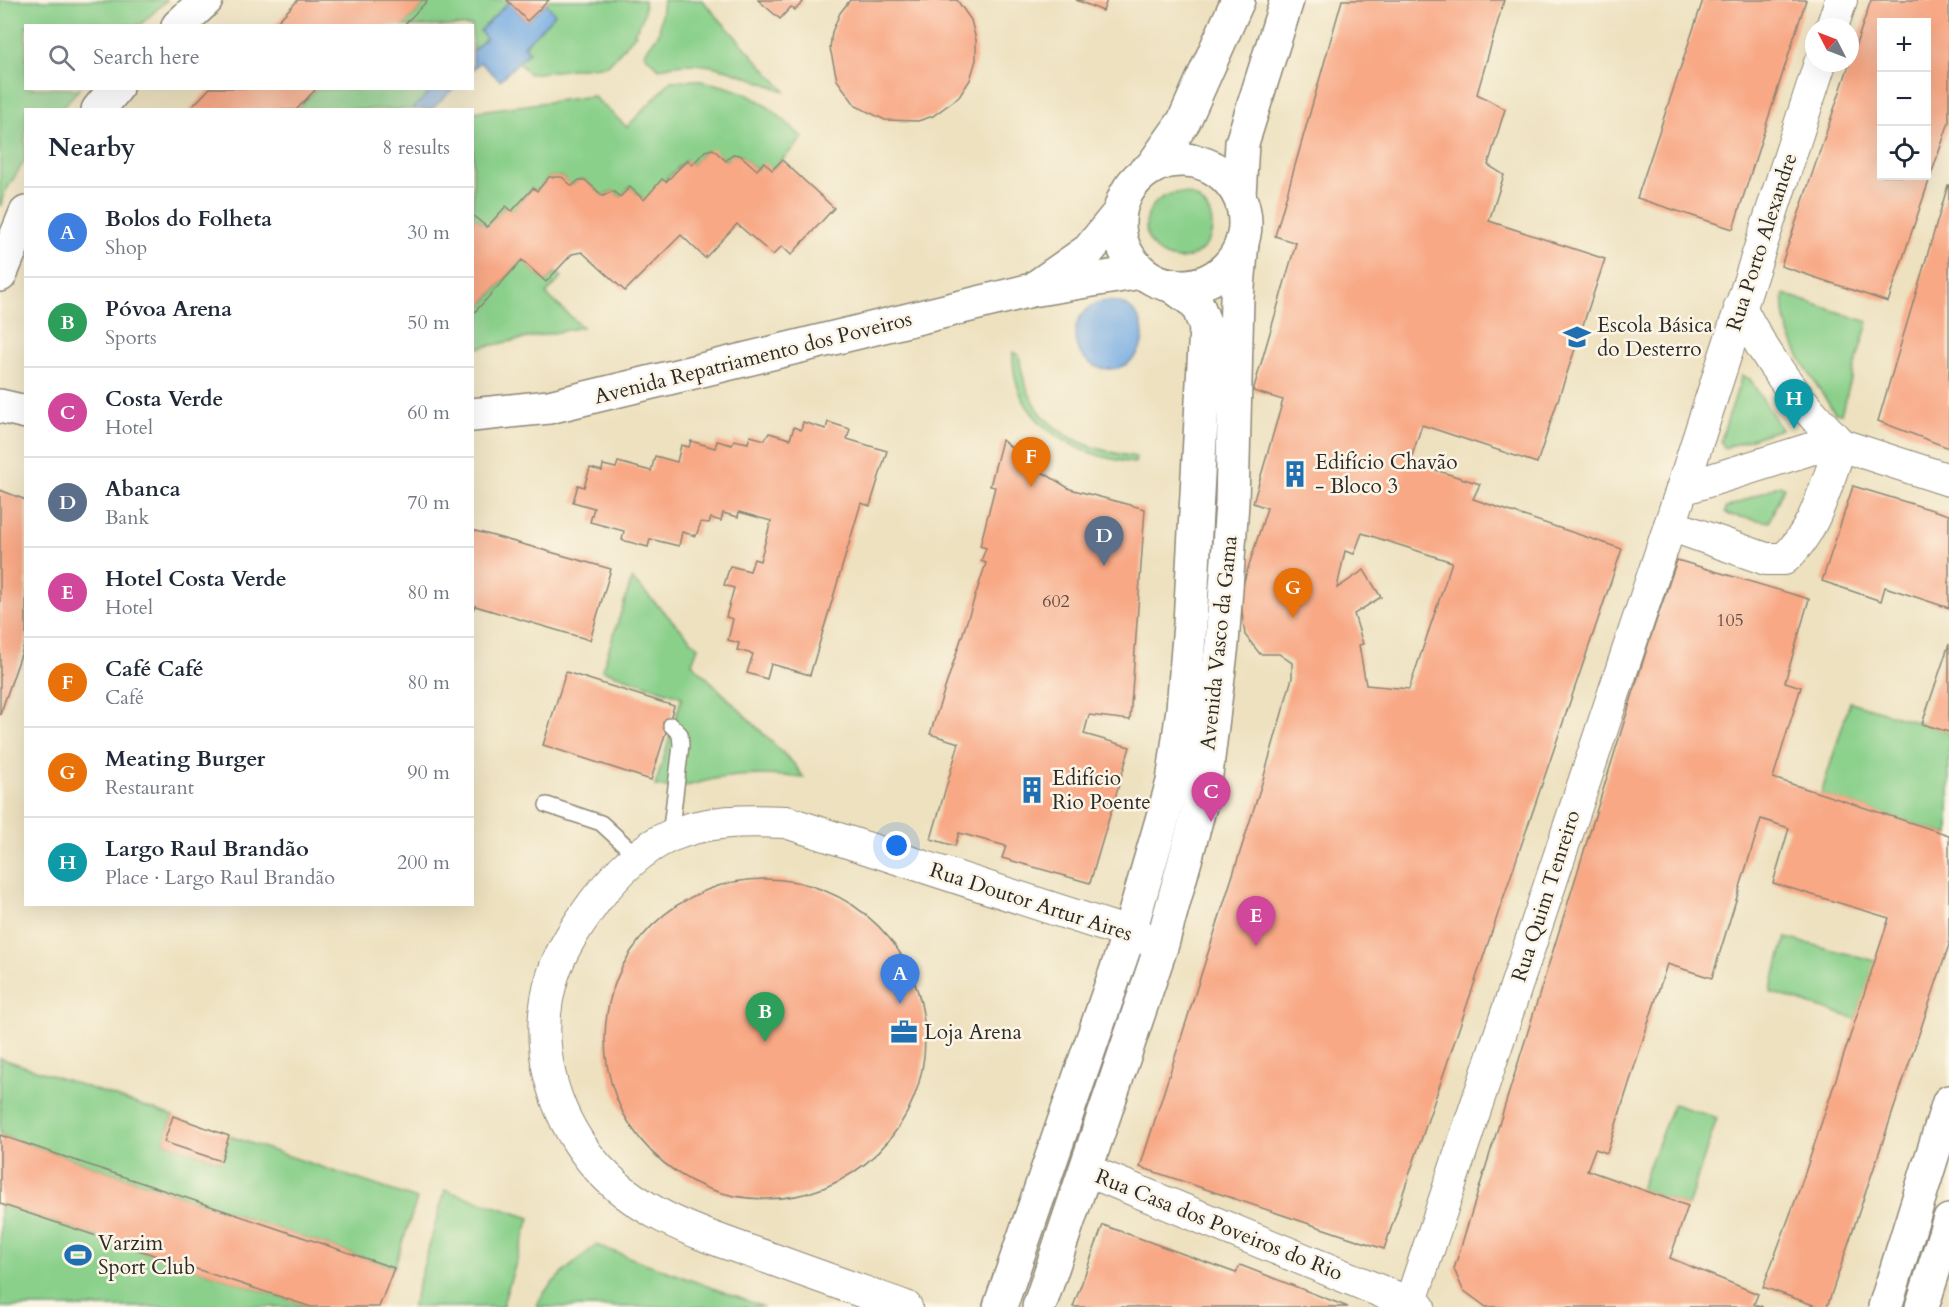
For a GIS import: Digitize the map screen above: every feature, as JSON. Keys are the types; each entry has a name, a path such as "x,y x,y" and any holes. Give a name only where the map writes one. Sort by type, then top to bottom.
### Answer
{"main road":[{"path":"180,24 206,0"},
{"path":"1151,168 1185,121 1238,0"},
{"path":"1239,195 1217,171 1202,163 1186,160 1169,161 1151,168 1136,179 1125,195 1119,213 1123,245 1130,260 1142,272 1171,285 1198,283 1222,272 1234,258 1242,242 1245,227 1239,195 1242,143 1287,0"},
{"path":"100,108 114,90"},
{"name":"Avenida Repatriamento dos Poveiros","path":"1032,290 1089,250 1119,213"},
{"path":"0,275 24,218"},
{"name":"Avenida Vasco da Gama","path":"1039,1307 1162,944 1204,791 1222,644 1232,503 1237,298 1242,242"},
{"name":"Avenida Repatriamento dos Poveiros","path":"474,415 549,407 1032,290 1142,272"},
{"name":"Avenida Vasco da Gama","path":"1000,1307 1129,934 1173,782 1184,709 1206,327 1197,304 1171,285"},
{"path":"0,406 24,412"},
{"name":"Avenida Vasco da Gama","path":"1086,1170 1074,1165 1068,1159 1068,1150 1091,1084 1087,1052"},
{"path":"1886,1307 1949,1102"},
{"path":"1923,1307 1949,1221"}],"street":[{"path":"1835,18 1840,0"},
{"name":"Rua Porto Alexandre","path":"1682,489 1817,72"},
{"path":"1740,307 1762,350 1782,380 1808,412 1841,445"},
{"path":"1670,525 1766,559 1784,559 1798,547 1808,529 1841,445"},
{"path":"1682,489 1810,449 1841,445 1949,480"},
{"name":"Rua Quim Tenreiro","path":"1415,1305 1682,489"},
{"name":"Rua Doutor Artur Aires","path":"906,1307 666,1220 636,1203 594,1163 564,1122 547,1072 544,1027 552,975 577,925 609,882 637,856 670,836 714,823 786,822 1162,944"},
{"name":"Rua Casa dos Poveiros do Rio","path":"1086,1170 1415,1305"}],"lane":[{"path":"670,836 681,745 680,734 671,725"},
{"path":"547,805 601,824 637,856"}],"green space":[{"path":"0,0 167,0 141,24 24,24 24,90 78,90 62,108 24,108 24,162 5,192 0,207"},
{"path":"428,0 507,0 509,2 480,31 486,38 474,50 474,24 405,24"},
{"path":"549,0 644,0 644,13 634,32 636,34 608,65 529,74 518,62 529,52 524,46 554,14 546,3"},
{"path":"663,0 702,0 786,92 740,74 708,65 675,65 659,69 644,54 659,33"},
{"path":"694,80 742,92 755,98 778,115 803,138 772,170 764,163 757,170 740,155 733,154 726,161 713,150 705,151 692,165 686,160 644,200 630,187 620,197 613,191 603,196 585,180 579,180 572,186 562,177 549,177 537,191 532,188 512,211 506,206 487,227 474,217 474,112 593,96 627,127 671,81"},
{"path":"316,90 433,90 413,108 298,108"},
{"path":"1173,193 1185,193 1197,198 1207,208 1212,226 1210,239 1197,254 1185,259 1173,259 1161,254 1151,244 1146,232 1146,220 1151,208 1161,198"},
{"path":"522,260 546,282 556,272 562,277 546,294 582,327 474,349 474,314"},
{"path":"1784,294 1868,322 1841,414 1835,413 1808,372 1792,341 1784,310"},
{"path":"1013,352 1019,355 1024,379 1032,399 1042,415 1056,428 1091,447 1136,457 1135,463 1090,452 1050,431 1034,416 1023,398 1015,377"},
{"path":"1742,376 1750,379 1781,429 1724,448 1721,440"},
{"path":"1780,485 1784,487 1769,522 1729,515 1725,512 1726,508"},
{"path":"632,579 698,647 692,663 795,765 804,778 772,775 740,776 719,778 681,787 655,786 682,697 602,670"},
{"path":"1850,702 1949,732 1949,835 1821,794"},
{"path":"1786,938 1876,961 1856,1019 1770,992"},
{"path":"0,1058 173,1116 164,1142 220,1161 229,1136 417,1199 394,1268 0,1135"},
{"path":"1673,1104 1717,1118 1688,1206 1640,1189"},
{"path":"445,1190 530,1218 502,1307 412,1307"},
{"name":"Varzim Sport Club","path":"0,1204 311,1307 0,1307"},
{"path":"596,1245 764,1307 537,1307 553,1282"}],"water":[{"path":"509,2 527,21 546,3 555,14 524,46 529,52 500,80 480,62 474,68 474,50 486,38 480,31"},
{"path":"432,90 452,90 433,108 413,108"},
{"path":"1109,301 1122,304 1133,311 1140,322 1143,335 1140,348 1133,359 1122,366 1109,369 1096,366 1085,359 1078,348 1075,335 1078,322 1085,311 1096,304"}],"building":[{"path":"298,0 428,0 405,24 275,24"},
{"path":"507,0 549,0 527,21"},
{"path":"758,0 805,0 795,10 791,7 780,19"},
{"path":"850,0 957,0 971,20 976,40 976,60 970,80 959,97 933,116 918,121 885,120 856,106 837,80 830,48 832,32 840,13"},
{"path":"1076,0 1107,0 1103,11"},
{"path":"1342,0 1504,0 1477,94 1505,109 1488,165 1504,175 1489,221 1605,259 1537,463 1422,425 1410,462 1480,484 1473,499 1622,549 1384,1249 1140,1167 1262,783 1292,678 1292,663 1279,654 1260,654 1245,635 1241,602 1244,581 1267,508 1253,503 1283,400 1253,391 1296,243 1275,236","holes":["1362,533 1452,562 1409,689 1366,685 1359,645 1363,644 1354,614 1381,597 1364,570 1337,588 1345,551 1354,554"]},
{"path":"1703,0 1806,0 1733,229 1637,198"},
{"path":"1871,0 1949,0 1949,122 1931,175 1931,18 1877,18 1877,180 1929,180 1888,302 1781,266 1847,72 1859,72 1859,35"},
{"path":"208,90 315,90 298,108 191,108"},
{"path":"713,149 726,161 733,154 740,155 757,170 764,162 772,170 782,160 834,208 791,255 782,246 773,255 737,224 705,258 681,235 625,291 582,252 572,254 546,282 522,260 474,313 474,217 487,227 506,206 512,211 533,188 537,191 549,177 562,177 572,186 579,180 585,180 603,196 613,191 620,197 630,187 644,200 662,179 666,182 687,160 692,165 705,151"},
{"path":"1949,185 1949,448 1878,421"},
{"path":"803,422 826,429 828,422 850,429 847,439 887,451 870,506 861,503 810,675 771,664 767,679 747,673 753,654 737,650 739,643 728,640 733,619 726,617 734,588 724,585 730,566 750,571 754,559 760,561 771,521 739,512 738,517 723,513 721,521 711,518 709,523 701,522 696,536 682,532 679,546 650,539 648,547 622,540 624,531 590,522 594,508 573,502 578,485 584,487 590,468 602,471 603,465 616,468 618,462 651,471 655,456 677,462 681,445 689,447 691,441 715,448 717,441 732,445 734,440 748,443 750,436 765,440 769,433 790,439 794,427 801,430"},
{"path":"1002,440 1042,472 1070,489 1145,509 1130,720 1089,715 1084,734 1130,747 1090,883 1002,858 1006,846 959,833 955,846 931,839 959,743 930,734 986,563 981,561 986,548 980,546 995,487 990,486"},
{"path":"1853,486 1949,515 1949,608 1885,587 1881,601 1822,581"},
{"path":"0,490 24,499 24,646 0,715"},
{"path":"474,531 611,569 590,640 475,606 474,608"},
{"path":"1677,560 1809,599 1785,682 1801,687 1773,778 1949,835 1949,945 1827,1307 1819,1307 1763,1287 1801,1185 1889,918 1773,883 1789,828 1761,819 1712,978 1667,964 1607,1153 1595,1149 1587,1170 1688,1206 1670,1258 1758,1294 1754,1304 1763,1307 1486,1307 1463,1290 1454,1269 1649,642"},
{"path":"1949,644 1949,732 1922,724"},
{"path":"566,672 674,706 651,780 543,745"},
{"path":"765,879 796,882 826,891 867,915 889,937 913,978 922,1008 925,1039 922,1070 913,1100 889,1141 867,1163 826,1187 796,1196 765,1199 734,1196 704,1187 663,1163 641,1141 617,1100 608,1070 605,1039 608,1008 617,978 641,937 663,915 704,891 734,882"},
{"path":"173,1116 229,1136 221,1161 164,1142"},
{"name":"Varzim Sport Club","path":"0,1135 394,1268 379,1307 311,1307 0,1204"},
{"path":"1103,1225 1236,1273 1240,1265 1348,1307 1073,1307"}],"place":[{"name":"Escola Básica do Desterro","path":"1577,337"},
{"name":"Largo Raul Brandão","path":"1794,429"},
{"name":"Edifício Chavão - Bloco 3","path":"1295,474"},
{"name":"Café Café","path":"1031,487"},
{"name":"Abanca","path":"1104,566"},
{"name":"Meating Burger","path":"1293,618"},
{"name":"Edifício Rio Poente","path":"1032,790"},
{"name":"Costa Verde","path":"1211,822"},
{"name":"Hotel Costa Verde","path":"1256,946"},
{"name":"Bolos do Folheta","path":"900,1004"},
{"name":"Loja Arena","path":"904,1032"},
{"name":"Póvoa Arena","path":"765,1042"},
{"name":"Varzim Sport Club","path":"78,1255"}]}
